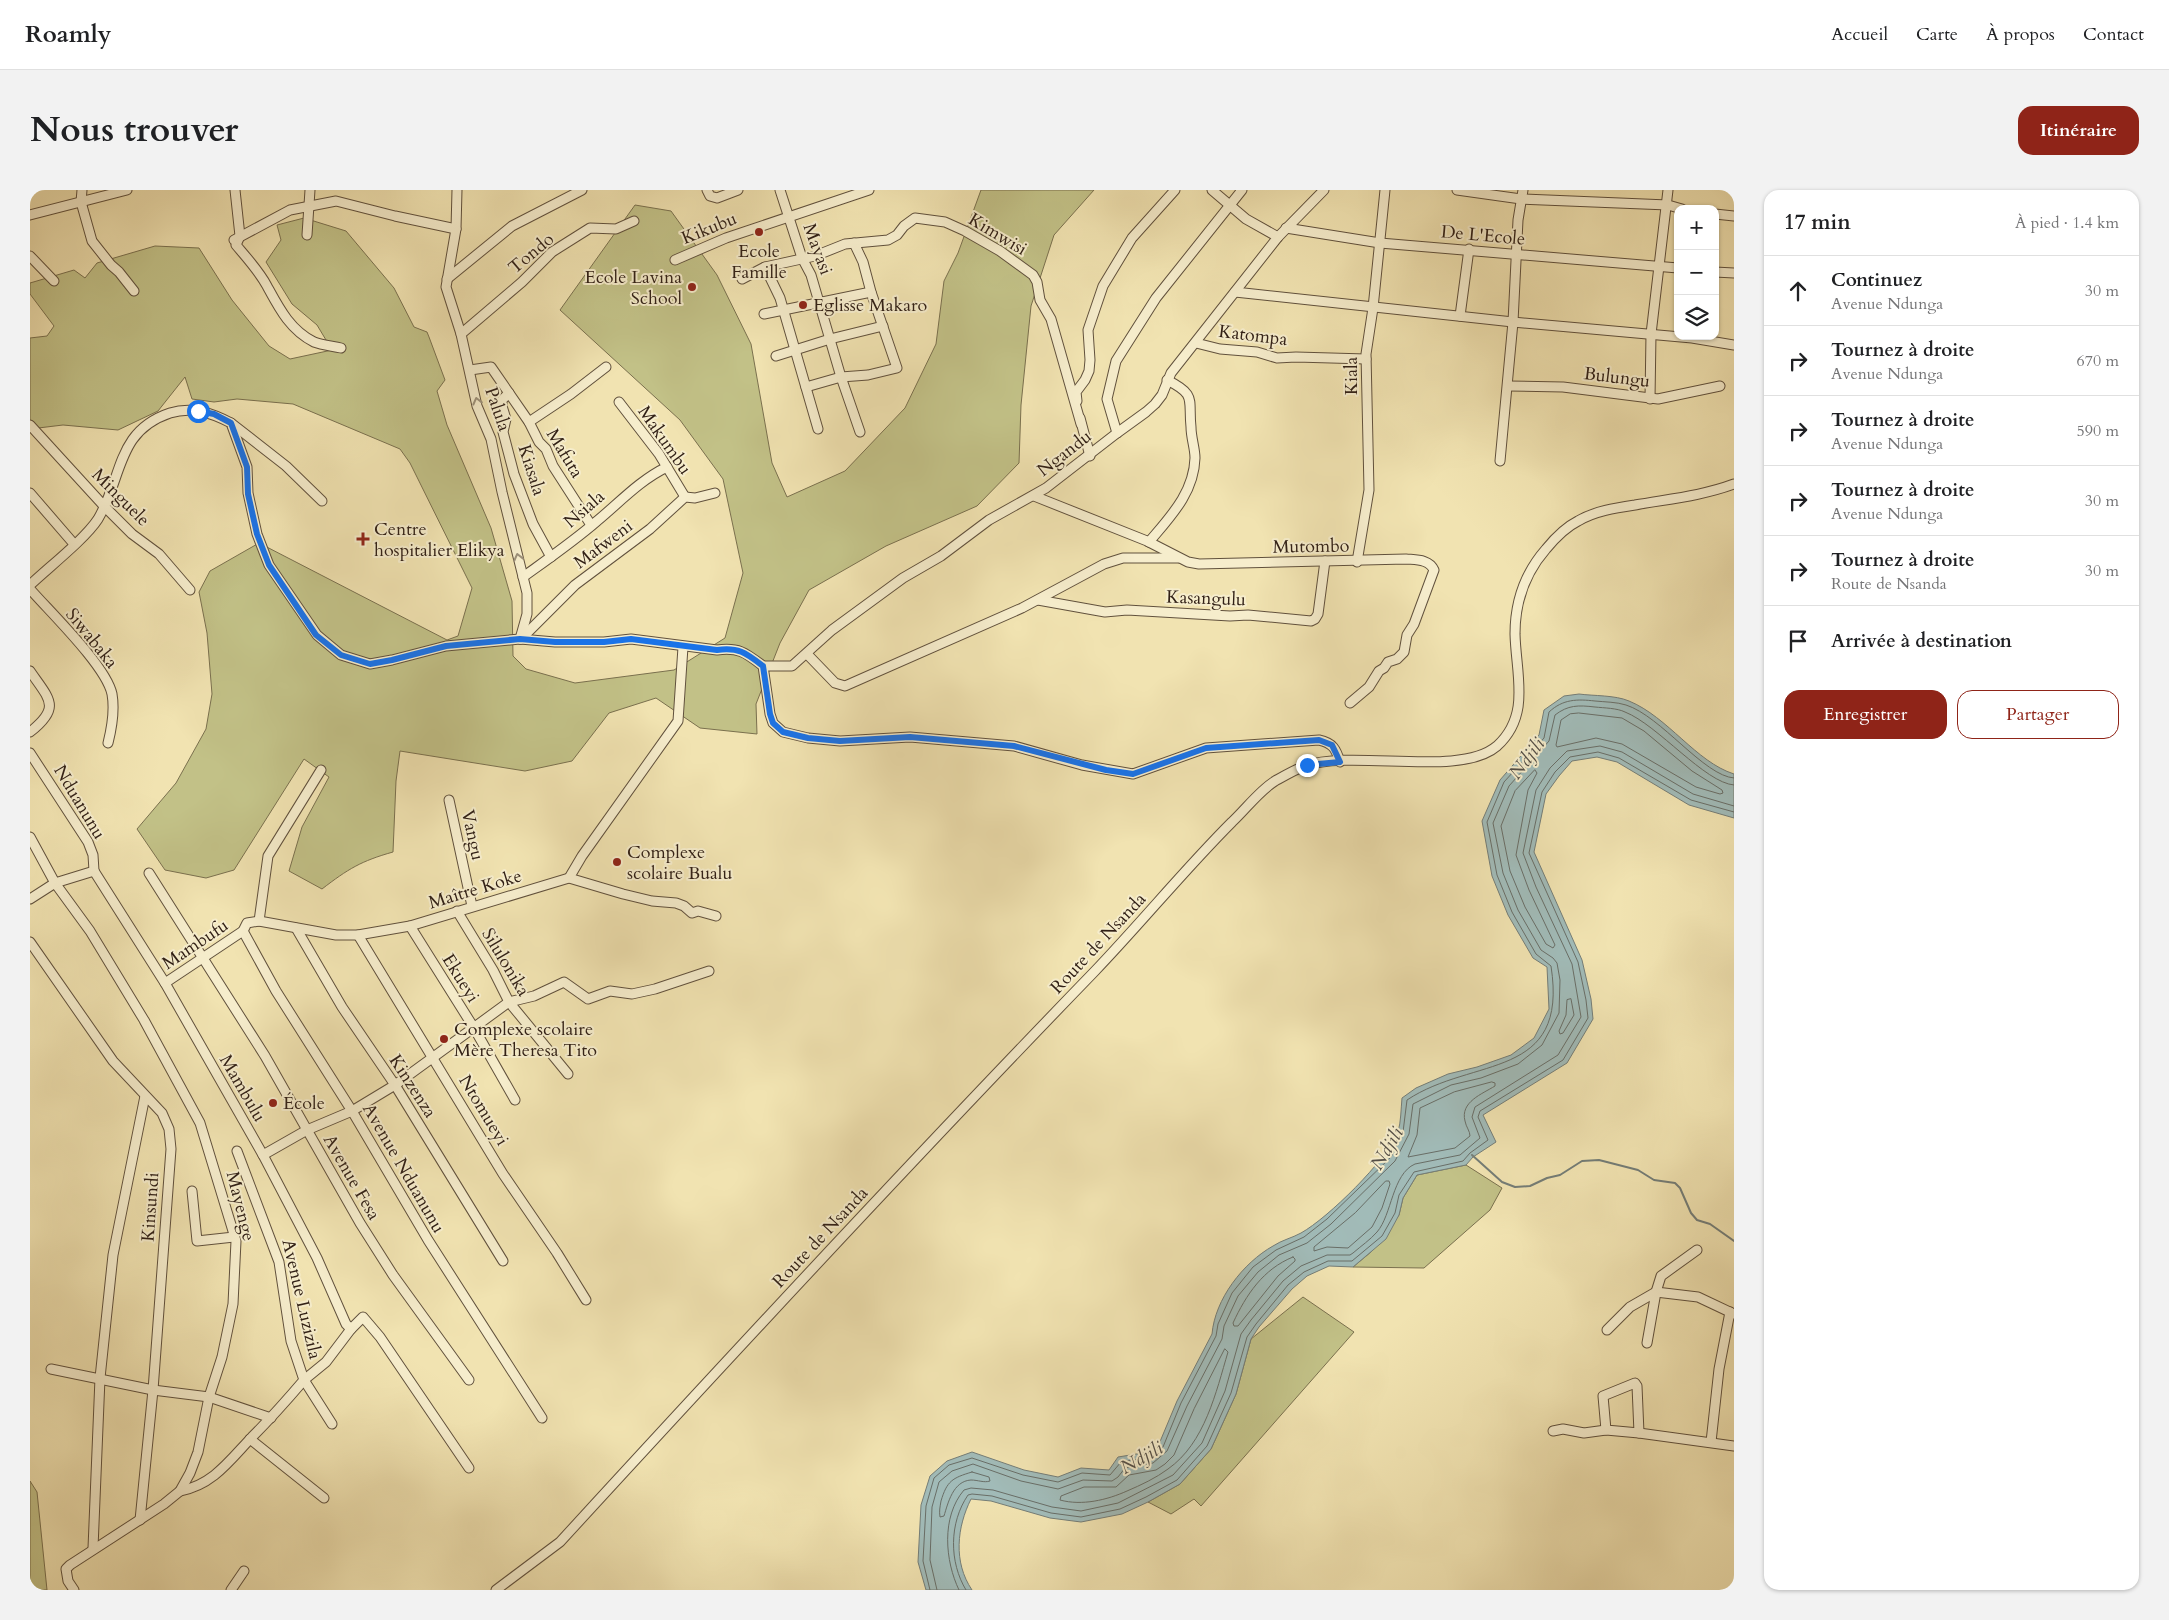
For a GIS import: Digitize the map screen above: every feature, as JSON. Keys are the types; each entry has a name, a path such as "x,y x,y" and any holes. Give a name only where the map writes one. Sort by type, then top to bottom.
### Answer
{"street":[{"path":"82,190 81,202 92,241 134,292"},
{"path":"30,215 123,190"},
{"path":"235,190 236,246 262,279 273,300 295,329 315,342 341,348"},
{"path":"307,236 310,190"},
{"name":"Palula","path":"456,190 456,229 447,279 447,294 461,334 477,406 491,439 502,492 528,593 527,614 520,639"},
{"path":"447,279 512,226 582,190"},
{"path":"707,190 710,196 717,198 738,190"},
{"name":"Mayasi","path":"780,190 802,258 811,275 841,377 860,432"},
{"name":"Kikubu","path":"675,260 726,238 869,190"},
{"path":"1090,456 1081,424 1076,392 1089,371 1090,360 1087,337 1096,301 1132,238 1175,190"},
{"path":"1212,190 1246,219 1278,236"},
{"path":"1116,433 1107,399 1116,361 1156,298 1242,190"},
{"name":"Ngandu","path":"763,666 792,666 832,630 903,578 940,556 990,520 1034,496 1090,456 1116,433 1155,404 1167,380 1278,236 1324,190"},
{"name":"Kiala","path":"1358,562 1369,490 1366,359 1385,190"},
{"path":"1457,190 1674,207"},
{"path":"1650,399 1651,334 1668,206 1668,190"},
{"path":"1500,462 1513,322 1518,220 1522,194"},
{"path":"237,238 290,210 336,201 456,229"},
{"path":"1719,214 1734,216"},
{"name":"Kimwisi","path":"742,279 765,267 815,256 845,244 888,240 897,235 904,226 915,218 945,222 964,230 1000,251 1033,275 1037,282 1040,300 1050,319 1081,424"},
{"name":"Tondo","path":"461,334 522,282 552,252 590,228 616,229 634,220"},
{"name":"De L'Ecole","path":"1286,228 1380,243 1674,268"},
{"path":"806,386 841,377 868,375 897,368 871,292 863,262 854,244"},
{"path":"1460,316 1469,249"},
{"path":"30,256 54,281"},
{"path":"765,267 780,298 818,429"},
{"path":"1719,272 1734,273"},
{"path":"764,314 871,292"},
{"path":"1235,292 1373,308 1692,338 1734,345"},
{"path":"776,356 830,339 883,326"},
{"name":"Katompa","path":"1196,343 1220,349 1258,352 1277,358 1366,359"},
{"name":"Mafuta","path":"470,370 491,367 529,422 539,442 546,449 553,466 591,525"},
{"path":"529,422 571,394 606,367"},
{"path":"1149,542 1183,499 1194,474 1195,456 1190,427 1190,399 1181,388 1167,380"},
{"name":"Bulungu","path":"1508,386 1563,387 1635,395 1650,399 1672,398 1720,386"},
{"name":"Kiasala","path":"509,393 502,400 506,419 503,432 514,474 533,524 551,557"},
{"name":"Makumbu","path":"618,402 659,454 684,497"},
{"path":"30,585 97,520 132,439 143,427 156,418 174,412 188,410 214,414 231,423 286,466 322,501"},
{"path":"231,423 247,467 248,494 257,534 269,565 316,635 341,655 370,664 446,646 520,639 555,642 604,642 631,639 683,647 741,650 763,666 773,723 783,732 808,738 840,741 910,737 1014,746 1082,765 1127,774 1140,772 1206,748 1319,740 1332,745 1340,762"},
{"name":"Minguele","path":"30,426 132,534 159,554 190,590"},
{"name":"Nsiala","path":"523,577 551,557 653,474 667,467"},
{"name":"Route de Nsanda","path":"496,1590 560,1542 967,1103 1139,925 1204,850 1273,783 1307,765 1340,762 1463,761 1485,755 1500,743 1513,726 1520,707 1515,632 1519,602 1526,577 1538,558 1554,540 1572,523 1592,514 1709,493 1734,484"},
{"path":"30,493 74,544"},
{"path":"684,497 695,498 715,493"},
{"name":"Mutombo","path":"1034,496 1149,542 1178,558 1199,564 1358,562 1406,559 1427,562 1432,565 1434,570 1414,624 1407,635 1404,652 1397,659 1388,662 1379,671 1369,687 1350,703"},
{"name":"Mafweni","path":"520,639 575,585 650,529 684,497"},
{"path":"807,654 835,683 845,686 1038,600 1104,564 1123,558 1178,558"},
{"name":"Kasangulu","path":"1038,600 1105,612 1127,610 1230,616 1248,615 1311,620 1315,619 1318,614 1325,561"},
{"name":"Siwabaka","path":"30,589 103,672 112,693 114,717 108,743"},
{"path":"683,647 678,721 582,856 569,878 652,901 671,902 684,906 692,913 698,911 716,916"},
{"path":"30,671 50,701 51,708 46,719 30,732"},
{"name":"Nduanunu","path":"30,753 88,842 93,855 94,871"},
{"path":"243,931 247,924 260,921 268,856 321,770"},
{"name":"Vangu","path":"449,800 472,906"},
{"name":"Mayenge","path":"30,837 55,883 90,931 144,1020 200,1123 218,1175 236,1241 233,1304 222,1357 209,1397 198,1452 190,1473 180,1491 112,1539 93,1548 66,1569 66,1575 74,1590"},
{"path":"30,899 55,883 94,871"},
{"name":"Mambulu","path":"94,871 164,983 263,1155 317,1258 346,1324 351,1329"},
{"path":"149,873 201,958"},
{"name":"Maître Koke","path":"260,921 336,935 358,936 410,926 569,878"},
{"name":"Silulonika","path":"457,911 493,970 509,1002 568,1074"},
{"name":"Ekueyi","path":"410,926 474,1028 515,1100"},
{"name":"Kinzenza","path":"296,928 342,1007 394,1085 503,1261"},
{"name":"Mambufu","path":"164,983 243,931"},
{"name":"Avenue Nduanunu","path":"243,931 276,991 352,1111 428,1240 542,1418"},
{"name":"Ntomueyi","path":"358,936 503,1174 557,1253 586,1300"},
{"name":"Kinsundi","path":"30,942 113,1061 162,1113 169,1129 171,1149 153,1390 140,1520"},
{"name":"Avenue Fesa","path":"201,958 265,1056 360,1223 393,1275 469,1380"},
{"path":"263,1155 307,1130 352,1111 394,1085 434,1058 509,1002 534,996 564,982 588,999 610,991 632,994 655,990 710,971"},
{"path":"93,1548 100,1378 113,1255 145,1096"},
{"name":"Avenue Luzizila","path":"180,1491 200,1485 213,1477 233,1459 304,1380 291,1341 279,1262 237,1151"},
{"path":"192,1191 197,1241 234,1237"},
{"path":"1647,1344 1656,1292 1662,1276 1697,1250"},
{"path":"1607,1330 1630,1307 1656,1292 1698,1297 1732,1313 1719,1369 1711,1442"},
{"path":"332,1424 304,1380 326,1362 351,1329 363,1317 375,1330 469,1468"},
{"path":"51,1369 153,1390 209,1397 271,1418"},
{"path":"1606,1430 1602,1396 1635,1383 1637,1386 1639,1433"},
{"path":"1553,1431 1563,1429 1584,1433 1606,1430 1734,1446"},
{"path":"250,1439 324,1498"},
{"path":"231,1590 244,1571"}],"shaded area":[{"path":"981,190 1094,190 1054,235 1031,306 1021,405 1019,463 977,506 886,546 809,590 780,643 756,704 757,734 700,728 656,698 609,713 572,761 525,771 400,751 396,781 393,852 355,866 322,889 289,871 302,827 329,777 304,759 234,870 206,878 165,870 137,829 176,783 206,729 212,694 207,633 199,592 210,571 259,543 447,640 458,636 472,588 410,463 400,449 293,404 237,399 214,402 192,399 185,377 158,411 118,430 63,425 30,429 30,338 47,336 54,326 30,294 30,283 74,270 85,278 97,263 155,246 199,248 232,300 269,346 290,359 332,350 317,325 292,304 266,262 281,240 277,225 304,218 346,231 394,288 414,327 427,332 429,337 445,380 437,391 447,425 491,528 512,601 513,656 526,669 575,683 674,670 725,638 743,573 723,479 680,420 560,310 635,205 671,211 717,275 751,344 772,463 787,497 845,471 905,408 936,344 944,281 958,253"},
{"path":"1466,1165 1502,1188 1490,1210 1424,1268 1353,1267 1371,1252 1399,1215 1403,1198 1417,1175"},
{"path":"1303,1297 1354,1332 1201,1506 1194,1499 1171,1514 1148,1502 1180,1484 1211,1449 1236,1394 1251,1339"},
{"path":"30,1481 37,1492 47,1590 30,1590"}],"water":[{"name":"Ndjili","path":"1579,694 1617,698 1629,701 1643,708 1657,717 1707,760 1734,774 1734,818 1689,805 1617,762 1597,757 1572,761 1546,794 1534,852 1582,960 1591,999 1593,1019 1567,1063 1483,1115 1496,1142 1473,1157 1466,1165 1417,1175 1403,1198 1399,1215 1386,1239 1353,1267 1329,1266 1307,1276 1292,1289 1251,1339 1236,1394 1211,1449 1180,1484 1122,1514 1081,1522 1050,1518 991,1501 971,1499 963,1521 959,1544 962,1568 972,1590 926,1590 918,1562 921,1505 930,1476 947,1461 972,1452 1024,1470 1058,1477 1081,1468 1109,1470 1118,1457 1149,1452 1159,1444 1177,1401 1212,1334 1219,1308 1232,1283 1262,1253 1276,1244 1301,1233 1326,1215 1370,1172 1392,1144 1398,1132 1402,1098 1416,1088 1448,1074 1477,1067 1511,1055 1534,1038 1549,1009 1547,967 1533,958 1508,915 1492,876 1482,821 1500,780 1539,735 1544,710 1564,696"}],"waterway":[{"path":"1472,1155 1502,1182 1515,1187 1530,1186 1547,1178 1560,1175 1582,1161 1599,1160 1638,1170 1654,1180 1675,1183 1680,1188 1691,1213 1697,1220 1710,1224 1734,1241"}],"place":[{"name":"Ecole Famille","path":"759,232"},
{"name":"Ecole Lavina School","path":"692,287"},
{"name":"Eglisse Makaro","path":"803,305"},
{"name":"Centre hospitalier Elikya","path":"363,539"},
{"name":"Complexe scolaire Bualu","path":"617,862"},
{"name":"Complexe scolaire Mère Theresa Tito","path":"444,1039"},
{"name":"École","path":"273,1103"}],"route":[{"path":"198,411 214,414 231,423 247,467 248,494 257,534 269,565 316,635 341,655 370,664 446,646 520,639 555,642 604,642 631,639 683,647 717,650 730,648 741,650 763,666 773,723 778,729 790,735 840,741 910,737 1014,746 1082,765 1127,774 1140,772 1206,748 1319,740 1327,742 1336,749 1340,762 1307,765"}]}
